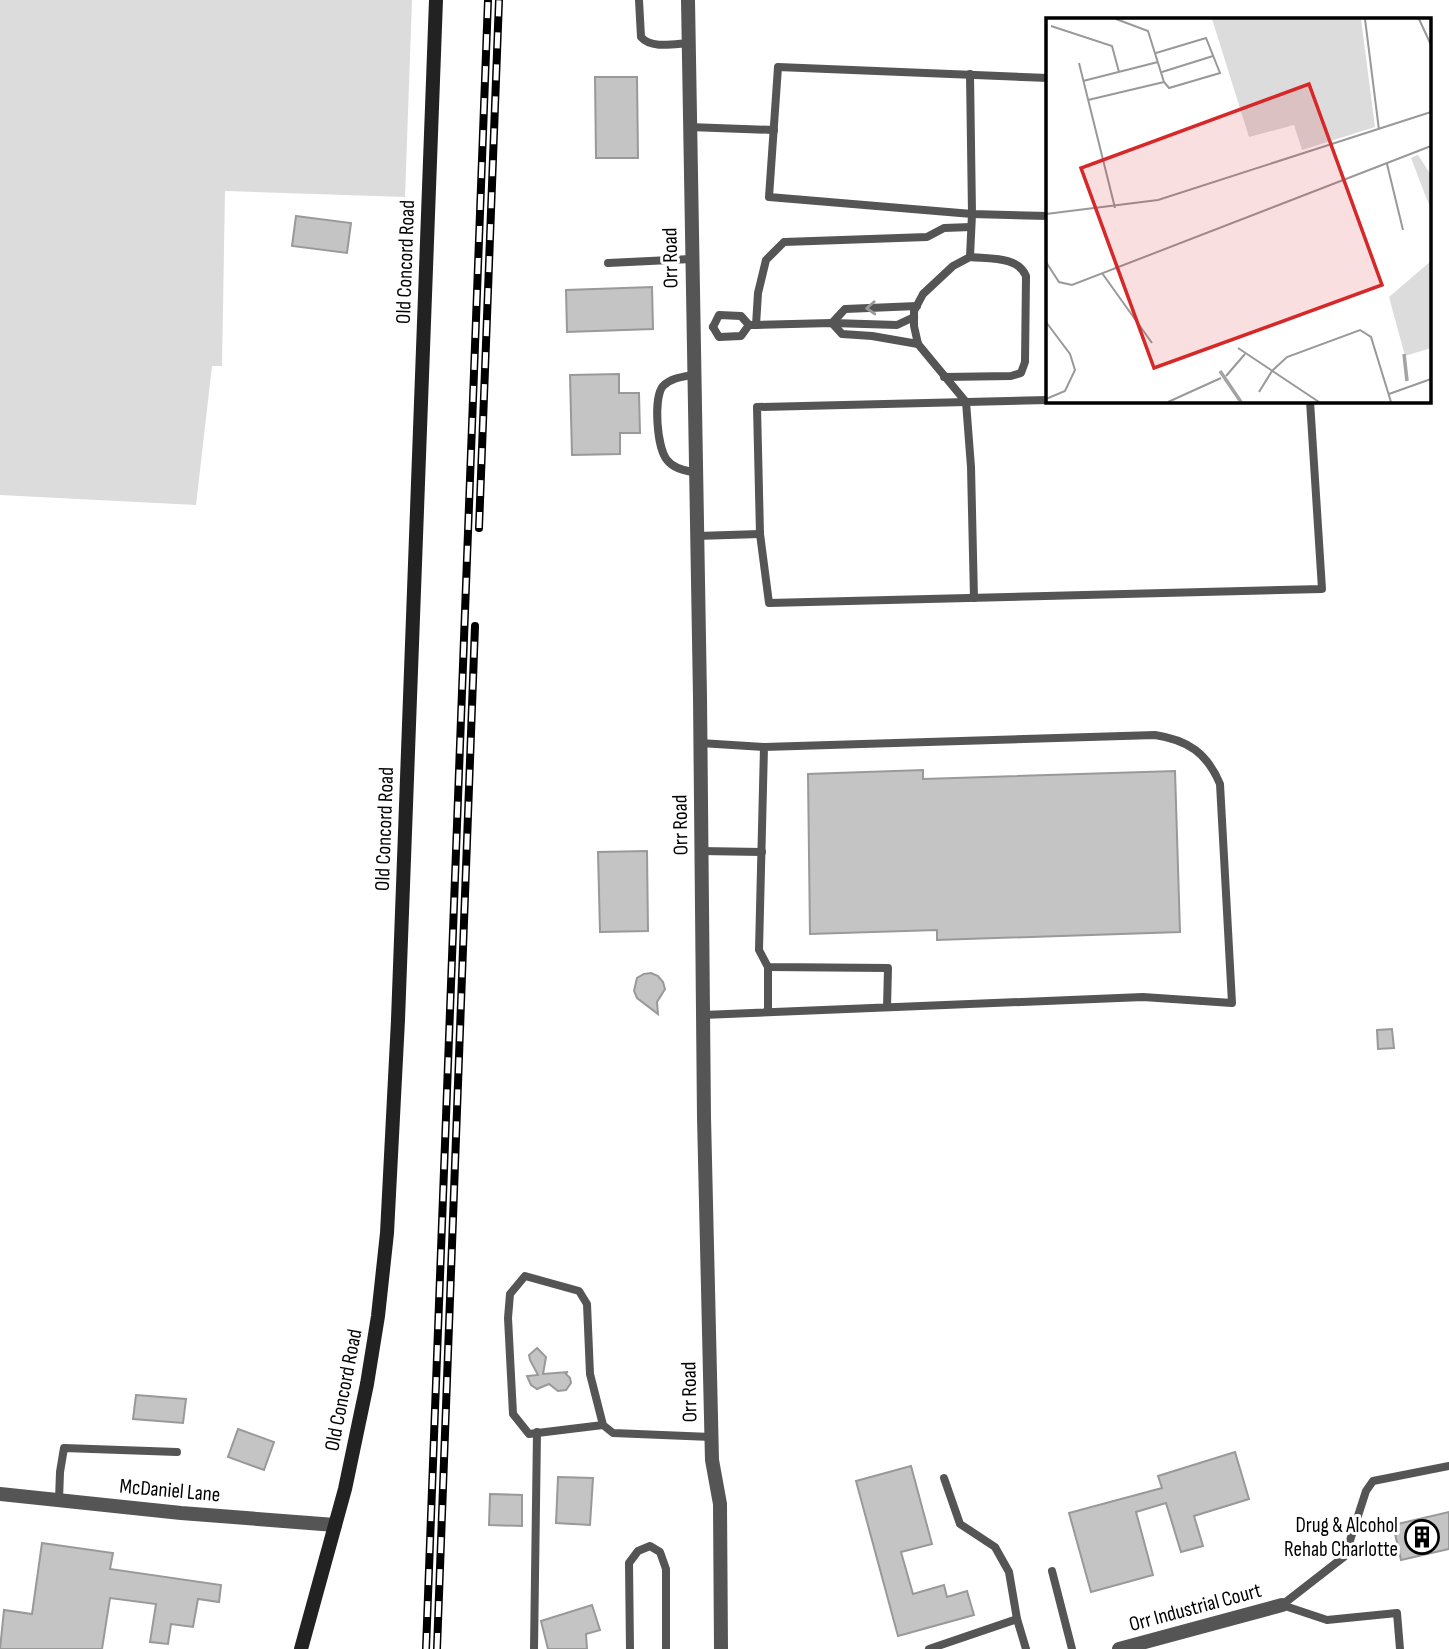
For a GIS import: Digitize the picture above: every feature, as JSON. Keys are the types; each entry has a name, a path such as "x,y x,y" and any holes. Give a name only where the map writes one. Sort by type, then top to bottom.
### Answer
{"street":[{"name":"Old Concord Road","path":"301,1649 335,1525 367,1384 387,1233 398,1020 436,0"},
{"name":"Orr Road","path":"688,0 711,1437 720,1504 722,1649"},
{"name":"McDaniel Lane","path":"0,1493 181,1513 335,1525"},
{"name":"Orr Industrial Court","path":"1119,1649 1142,1646 1282,1605"}],"lane":[{"path":"639,0 641,37 644,42 688,43"},
{"path":"1046,78 778,66 769,197 972,214 1046,216"},
{"path":"970,74 970,257"},
{"path":"689,127 774,130"},
{"path":"713,327 719,337 741,336 752,325 766,260 784,242 927,237 944,228 971,227"},
{"path":"944,377 1011,376 1021,373 1025,362 1026,276 1023,268 1011,262 970,257 953,266 923,294 914,317 918,344 944,377 966,402 971,467 974,598"},
{"path":"608,263 691,259"},
{"path":"832,323 845,309 917,306"},
{"path":"713,327 719,315 741,316 752,325 897,325 914,317"},
{"path":"832,323 842,334 918,344"},
{"path":"692,327 713,327"},
{"path":"693,375 671,380 660,389 659,445 666,459 676,468 696,472"},
{"path":"1046,400 757,407 760,534 769,603 1322,589 1310,402"},
{"path":"697,536 760,534"},
{"path":"700,743 764,747 1155,735 1177,739 1212,765 1220,784 1232,1003 1143,997 703,1015"},
{"path":"764,747 759,950 768,967 768,1012"},
{"path":"701,851 762,852"},
{"path":"768,967 888,968 887,1007"},
{"path":"603,1425 528,1434 513,1414 508,1318 510,1294 525,1276 579,1291 587,1304 590,1374 603,1425 613,1433 711,1437"},
{"path":"534,1649 537,1432"},
{"path":"59,1500 64,1448 177,1452"},
{"path":"1282,1605 1345,1556 1366,1491 1373,1481 1449,1466"},
{"path":"944,1478 960,1524 995,1547 1009,1572 1017,1619 1026,1649"},
{"path":"630,1649 629,1563 638,1551 650,1546 660,1552 666,1569 666,1649"},
{"path":"1052,1571 1072,1649"},
{"path":"1282,1605 1327,1620 1397,1613 1400,1649"},
{"path":"929,1649 1017,1619"}],"shaded area":[{"path":"0,0 412,0 405,197 225,191 222,366 212,366 196,505 0,495"}],"building":[{"path":"595,77 637,77 638,158 596,158"},
{"path":"296,216 351,223 347,253 292,246"},
{"path":"652,287 653,329 567,332 566,290"},
{"path":"619,374 619,393 639,393 640,433 620,433 620,454 572,455 570,375"},
{"path":"923,770 923,779 1175,771 1180,932 937,940 937,930 810,934 808,774"},
{"path":"647,851 648,931 600,932 598,852"},
{"path":"651,973 658,976 665,989 657,1002 658,1014 637,998 634,991 637,978"},
{"path":"1392,1029 1394,1048 1378,1049 1377,1030"},
{"path":"537,1348 546,1357 543,1374 568,1372 565,1373 571,1383 566,1390 558,1391 549,1384 537,1389 531,1385 527,1376 538,1375 529,1355"},
{"path":"136,1395 186,1399 183,1423 133,1419"},
{"path":"238,1429 274,1442 264,1470 228,1457"},
{"path":"1235,1452 1249,1499 1194,1516 1203,1546 1181,1552 1166,1503 1136,1512 1153,1575 1091,1592 1069,1513 1162,1488 1158,1476"},
{"path":"911,1466 932,1544 901,1552 913,1594 944,1585 947,1597 967,1591 974,1615 898,1636 856,1481"},
{"path":"558,1477 593,1478 590,1525 556,1523"},
{"path":"490,1494 522,1495 522,1526 489,1525"},
{"name":"Drug & Alcohol Rehab Charlotte","path":"1449,1512 1449,1549 1401,1560 1393,1525"},
{"path":"42,1543 113,1553 110,1569 221,1585 219,1602 198,1599 193,1627 171,1624 168,1644 150,1642 156,1604 110,1598 102,1649 0,1649 4,1610 32,1614"},
{"path":"592,1605 600,1630 586,1634 587,1649 548,1649 541,1621"}],"railway":[{"path":"426,1649 488,0"},
{"path":"479,528 499,0"},
{"path":"437,1649 475,626"}],"place":[{"name":"Drug & Alcohol Rehab Charlotte","path":"1422,1537"}]}
